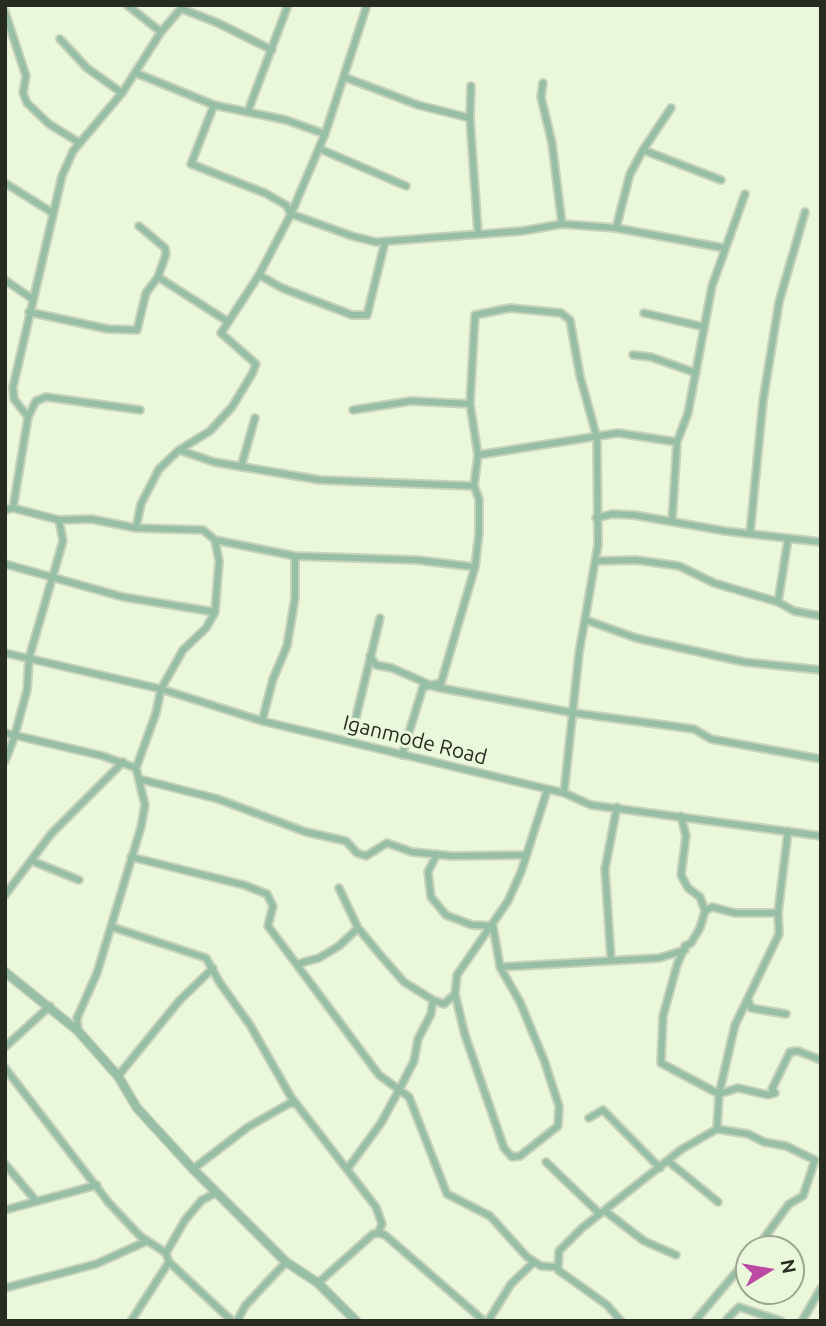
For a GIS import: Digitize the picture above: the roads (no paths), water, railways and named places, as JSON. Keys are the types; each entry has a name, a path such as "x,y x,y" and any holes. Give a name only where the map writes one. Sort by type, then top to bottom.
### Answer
{"street":[{"path":"127,5 161,32"},
{"path":"248,111 288,5"},
{"path":"136,528 148,487 159,469 179,450 210,431 232,407 252,374 256,364 221,333 259,275 291,214 320,149 368,5"},
{"path":"28,417 12,394 15,378 31,298 62,176 80,143 122,93 161,32 183,7 272,50"},
{"path":"5,12 26,76 23,93 27,103 49,124 80,143"},
{"path":"60,40 87,68 122,93"},
{"path":"136,73 214,105 234,111 248,111 325,134"},
{"path":"344,77 418,105 470,118"},
{"path":"542,83 541,97 552,143 562,224"},
{"path":"471,86 470,118 478,233"},
{"path":"214,105 191,164 265,193 286,205 291,214 352,236 384,242 522,231 562,224 616,228 724,248"},
{"path":"616,228 630,174 671,108"},
{"path":"320,149 406,186"},
{"path":"643,150 720,180"},
{"path":"5,183 53,213"},
{"path":"672,522 677,442 688,412 712,286 745,194"},
{"path":"750,534 764,401 779,302 805,212"},
{"path":"29,312 108,329 137,330 146,293 158,276 165,248 139,226"},
{"path":"259,275 282,288 352,315 367,315 384,242"},
{"path":"158,276 227,321"},
{"path":"5,280 31,298"},
{"path":"435,687 441,683 475,567 479,499 474,486 478,455 470,404 475,315 510,308 561,313 570,320 578,366 597,438 595,561 573,704 564,793"},
{"path":"644,313 704,327"},
{"path":"633,355 651,357 696,373"},
{"path":"5,372 15,378"},
{"path":"13,508 28,417 36,401 46,397 140,410"},
{"path":"353,410 411,401 470,404"},
{"path":"241,467 255,418"},
{"path":"478,455 618,433 677,442"},
{"path":"179,450 214,462 320,480 474,486"},
{"path":"5,510 13,508 59,520 91,519 136,528 203,530 215,540 295,556 417,560 475,567"},
{"path":"596,518 612,514 821,542"},
{"path":"5,761 27,690 30,658 63,541 59,520"},
{"path":"778,601 788,538"},
{"path":"78,1031 77,1018 90,994 112,927 145,805 136,768 156,713 161,689 183,650 206,628 215,612 219,561 215,540"},
{"path":"262,721 273,679 287,646 295,598 295,556"},
{"path":"595,561 636,560 679,566 714,583 778,601 794,611 821,616"},
{"path":"5,564 122,597 215,612"},
{"path":"350,742 380,618"},
{"path":"586,620 636,638 744,663 821,670"},
{"name":"Iganmode Road","path":"5,653 161,689 262,721 564,793 591,805 821,836"},
{"path":"370,656 376,665 392,668 435,687"},
{"path":"402,755 423,687 435,687 574,713 694,729 711,739 821,760"},
{"path":"5,733 123,762 136,768"},
{"path":"5,895 51,834 123,762"},
{"path":"139,779 218,799 306,832 346,841 357,853 366,856 387,843 412,852 526,855"},
{"path":"493,926 500,967 520,1002 544,1060 559,1106 558,1126 520,1156 512,1157 504,1148 465,1035 455,994 457,975 508,901 547,791"},
{"path":"611,959 605,869 617,807"},
{"path":"681,816 686,836 681,875 688,888 700,897 705,911 700,928 677,965 663,1016 660,1061 686,1079 719,1094 738,1088 768,1095 775,1093 772,1089 788,1054 794,1050 821,1060"},
{"path":"717,1129 719,1094 735,1025 749,1002 779,934 778,913 788,831"},
{"path":"437,854 428,872 431,898 446,915 472,925 493,926"},
{"path":"131,857 264,892 273,906 268,926 379,1075 409,1097 447,1194 489,1216 534,1262 541,1266 557,1266 619,1315 621,1321"},
{"path":"32,860 79,880"},
{"path":"339,888 358,928 404,982 444,1004 455,994"},
{"path":"705,911 712,907 736,913 778,913"},
{"path":"112,927 206,958 250,1025 296,1104 348,1168 381,1216 378,1233"},
{"path":"297,964 329,952 358,928"},
{"path":"500,967 659,958 685,950"},
{"path":"118,1076 149,1043 179,1001 213,968"},
{"path":"5,972 78,1031 118,1076 137,1108 193,1170 286,1262 318,1283 356,1321"},
{"path":"348,1168 381,1123 400,1090 414,1061 418,1039 431,1014 433,1000"},
{"path":"749,1002 751,1008 786,1014"},
{"path":"5,1047 50,1006"},
{"path":"5,1068 109,1203 147,1241 166,1253 169,1262 234,1321 286,1262"},
{"path":"193,1170 248,1127 290,1103 296,1104"},
{"path":"589,1118 603,1110 660,1168"},
{"path":"557,1266 559,1251 603,1212 668,1161 717,1129 748,1134 815,1160 803,1196 789,1204 766,1235"},
{"path":"668,1161 718,1202"},
{"path":"546,1162 570,1188 603,1212 645,1241 676,1255"},
{"path":"5,1164 36,1201"},
{"path":"5,1210 97,1185"},
{"path":"166,1253 202,1200 216,1193"},
{"path":"318,1283 373,1234 378,1233 385,1235 486,1321 511,1284 534,1262"},
{"path":"5,1288 96,1264 147,1241"},
{"path":"131,1321 169,1262"},
{"path":"695,1321 735,1274"},
{"path":"802,1321 821,1288"},
{"path":"727,1319 739,1307 780,1321"}]}
